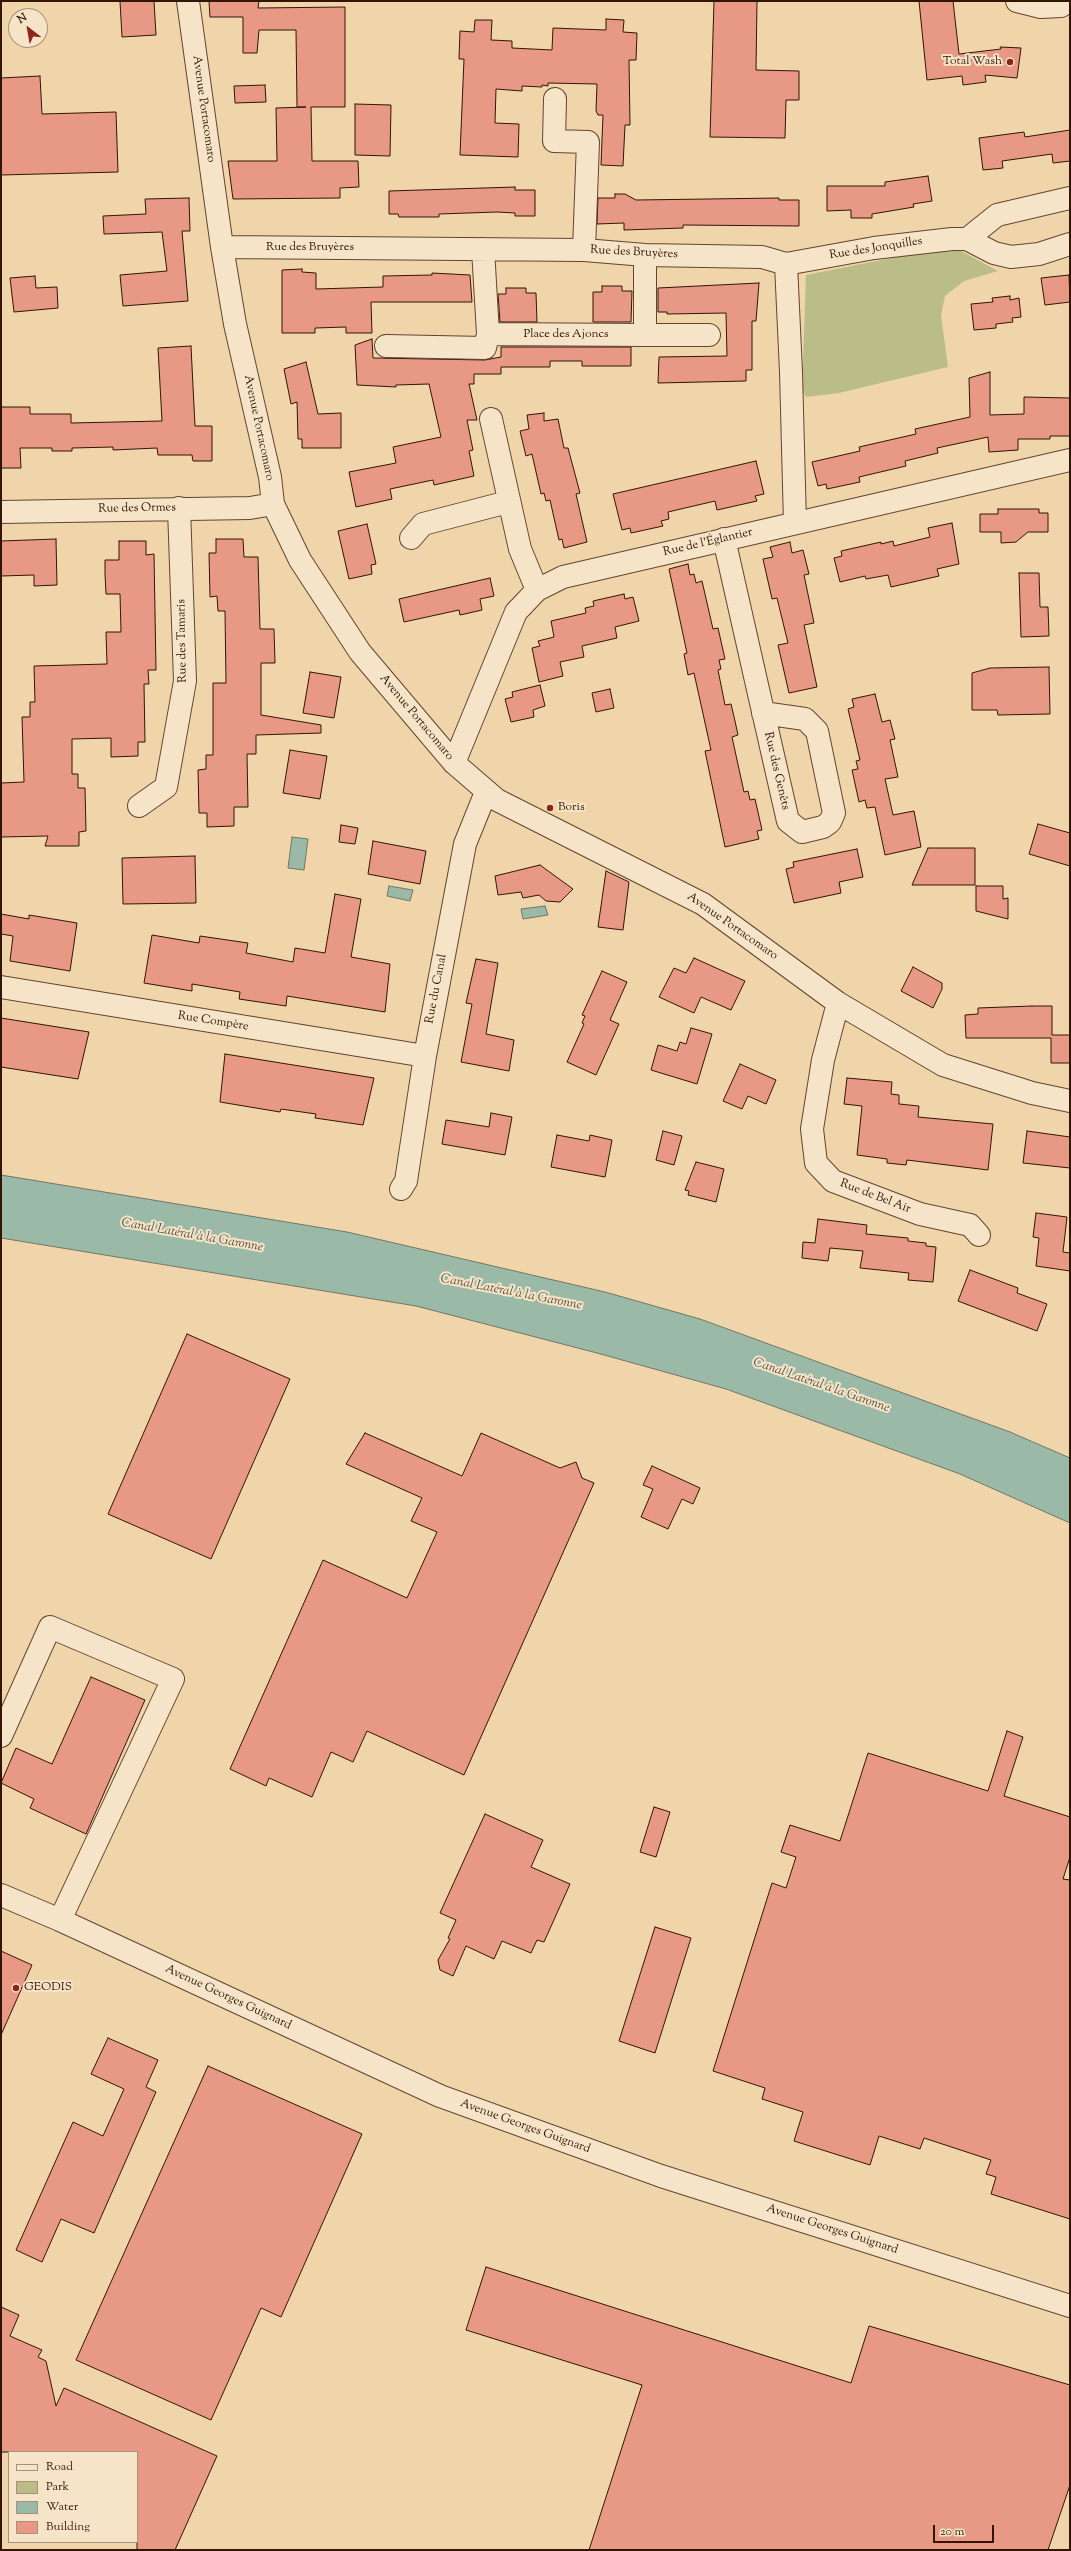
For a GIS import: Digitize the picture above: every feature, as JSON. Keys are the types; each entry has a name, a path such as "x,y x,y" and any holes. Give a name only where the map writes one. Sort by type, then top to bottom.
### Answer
{"street":[{"name":"Avenue Portacomaro","path":"188,1 222,247 235,324 270,477 273,504 300,560 360,652 454,763 497,800 703,904 838,1003 943,1065 1032,1093 1070,1101"},
{"path":"1017,1 1041,7 1061,6"},
{"path":"555,99 554,141 588,142 584,250"},
{"path":"967,239 997,215 1070,198"},
{"name":"Rue des Jonquilles","path":"786,264 874,248 952,239 967,239 994,253 1011,257 1039,254 1070,244"},
{"name":"Rue des Bruyères","path":"222,247 584,250 645,255 762,257 786,264"},
{"path":"483,249 487,341"},
{"path":"645,255 645,335"},
{"path":"786,264 791,372 795,523"},
{"name":"Place des Ajoncs","path":"386,346 645,335 708,335"},
{"path":"491,419 508,502 520,549 537,590"},
{"name":"Rue de l'Églantier","path":"454,763 516,612 537,590 563,577 1070,460"},
{"path":"411,538 423,524 508,502"},
{"name":"Rue des Ormes","path":"1,512 250,508 273,504"},
{"name":"Rue des Tamaris","path":"139,806 166,787 185,681 179,508"},
{"name":"Rue des Genêts","path":"724,540 763,713 788,820 802,832 823,828 830,822 834,813 817,731 805,720 763,713"},
{"name":"Rue du Canal","path":"401,1189 406,1181 424,1056 465,844 486,792"},
{"name":"Rue Compère","path":"1,987 424,1056"},
{"name":"Rue de Bel Air","path":"838,1003 823,1060 812,1129 816,1163 833,1181 920,1214 970,1225 979,1234"},
{"path":"1,1736 50,1627 173,1679 60,1920"},
{"name":"Avenue Georges Guignard","path":"1,1895 60,1920 440,2096 661,2176 1070,2306"}],"green space":[{"path":"952,246 998,271 964,281 945,296 941,315 948,367 839,393 806,397 802,391 806,275"}],"water":[{"path":"292,837 308,839 304,870 288,868"},
{"path":"389,886 413,890 410,901 387,896"},
{"path":"545,906 548,915 523,919 521,909"},
{"name":"Canal Latéral à la Garonne","path":"1,1175 347,1232 605,1292 700,1319 1010,1432 1070,1458 1070,1523 960,1474 726,1389 597,1353 416,1306 1,1238"}],"building":[{"path":"120,1 154,1 156,35 122,37"},
{"path":"209,1 259,1 258,8 345,7 345,107 311,107 312,161 358,161 359,187 340,188 340,198 233,199 228,161 277,161 276,108 306,107 297,107 296,30 259,30 257,53 243,53 243,17 210,17"},
{"path":"714,1 757,1 756,70 799,71 799,100 786,100 785,138 710,137"},
{"path":"919,1 953,1 959,54 1001,49 1000,47 1021,48 1017,78 985,75 986,82 963,85 962,76 927,80"},
{"path":"606,19 624,20 623,32 637,33 636,60 629,60 630,125 625,125 623,166 601,165 603,115 598,115 596,111 597,84 548,83 548,86 542,85 542,87 522,86 522,91 496,89 495,123 519,124 518,157 460,155 464,59 459,59 460,31 474,32 475,20 492,20 491,40 512,41 512,48 552,50 553,28 606,30"},
{"path":"40,76 42,114 116,112 118,172 1,175 1,78"},
{"path":"265,85 266,102 235,103 234,86"},
{"path":"355,104 391,105 390,156 355,155"},
{"path":"1070,130 1070,161 1053,163 1052,154 1002,161 1003,168 983,170 979,138 1024,132 1025,137"},
{"path":"928,176 932,201 913,204 914,207 872,214 872,218 851,218 851,210 827,211 827,186 885,186 885,182"},
{"path":"515,187 515,190 535,190 535,216 515,216 515,213 497,212 439,214 439,217 399,217 398,214 389,214 389,191"},
{"path":"615,194 625,194 636,200 779,198 779,200 799,200 799,226 683,225 683,228 624,230 624,223 597,224 598,198 615,198"},
{"path":"189,198 190,231 182,231 188,301 123,306 120,275 167,271 162,232 104,234 103,216 146,214 145,199"},
{"path":"302,269 302,272 316,273 316,289 383,287 383,276 432,275 432,273 470,275 472,302 371,302 372,333 346,333 346,327 315,328 315,333 282,333 282,270"},
{"path":"1069,275 1070,302 1045,305 1041,278"},
{"path":"35,276 36,288 57,287 58,308 14,312 10,278"},
{"path":"759,283 756,321 752,321 752,370 746,370 746,381 658,383 659,357 727,356 726,313 667,314 667,312 658,312 658,288"},
{"path":"602,286 622,286 622,291 632,291 631,322 593,322 593,292 602,292"},
{"path":"506,288 526,288 526,293 536,293 537,322 500,322 498,294 506,294"},
{"path":"1010,296 1010,300 1019,298 1021,317 1012,318 1013,322 996,324 996,328 974,330 971,304 993,302 992,298"},
{"path":"372,339 373,358 485,360 501,357 501,347 631,347 631,366 582,366 582,361 550,361 550,367 501,367 501,374 474,374 474,384 469,384 477,420 467,420 473,450 469,451 474,476 434,485 433,480 390,489 392,499 356,507 349,472 396,463 393,447 441,437 429,384 396,385 396,387 357,385 355,345"},
{"path":"191,346 195,426 212,426 212,461 193,461 192,455 158,455 157,448 113,450 113,447 72,448 72,451 52,451 52,448 20,448 21,468 1,468 1,407 30,407 30,414 71,414 71,423 162,421 158,348"},
{"path":"306,362 318,414 341,413 341,448 302,448 302,439 298,439 297,402 291,404 284,369"},
{"path":"990,372 990,415 1024,414 1024,397 1070,398 1070,436 1050,436 1050,439 1018,439 1018,450 989,452 988,437 937,448 938,453 905,461 906,466 859,477 860,482 827,489 826,484 818,486 812,462 860,451 859,447 916,434 915,429 970,417 969,378"},
{"path":"544,413 544,421 558,419 564,448 568,448 580,493 576,494 587,542 564,548 562,539 559,540 550,500 546,501 544,493 541,494 532,454 526,456 520,431 529,429 527,415"},
{"path":"756,461 764,494 755,496 757,501 717,510 715,501 668,512 669,519 661,521 663,526 631,533 630,528 622,530 613,494"},
{"path":"998,509 1039,509 1039,513 1048,513 1048,532 1028,532 1016,542 1001,543 1001,532 980,532 980,514 998,514"},
{"path":"952,523 959,564 937,569 939,576 891,587 888,575 866,579 865,576 840,582 834,558 842,556 841,551 881,542 881,544 893,541 894,546 930,537 928,528"},
{"path":"367,524 376,564 371,565 372,574 349,579 338,531"},
{"path":"56,539 57,585 34,586 34,575 1,576 1,541"},
{"path":"216,539 243,539 244,557 258,557 260,629 274,629 275,663 261,663 261,715 321,725 321,733 256,735 256,754 247,754 248,807 234,807 234,826 207,827 207,813 199,813 198,770 206,769 206,755 213,755 213,683 226,683 225,611 218,611 217,596 210,597 209,553 216,553"},
{"path":"119,541 146,541 146,555 154,554 156,670 148,670 149,684 144,684 145,742 138,742 138,756 111,757 111,738 72,739 72,774 78,774 78,788 85,788 86,831 79,832 79,846 45,846 48,836 1,837 1,783 24,782 22,717 30,717 30,702 35,702 34,666 107,664 106,632 121,632 120,594 106,594 105,574 105,560 119,560"},
{"path":"790,542 792,553 803,550 809,574 804,575 814,623 804,625 817,687 789,693 778,645 788,643 777,598 772,599 763,559 773,557 770,547"},
{"path":"688,564 690,575 694,574 696,583 702,581 713,629 718,628 725,659 719,660 721,669 718,670 725,705 731,704 735,721 738,735 732,737 744,792 748,791 750,800 755,799 762,830 757,831 759,839 725,847 705,751 711,750 694,673 688,675 684,654 687,653 669,569"},
{"path":"1019,573 1039,573 1040,607 1048,607 1049,636 1021,637"},
{"path":"490,578 494,596 480,599 482,610 460,615 459,610 404,622 399,599"},
{"path":"624,594 625,599 633,597 639,621 615,627 617,638 582,646 584,657 560,662 563,676 539,682 532,648 540,646 538,641 554,637 551,621 586,613 585,608 594,606 593,601"},
{"path":"1049,667 1050,714 998,715 997,710 972,710 972,673 990,668"},
{"path":"310,672 341,677 334,718 303,713"},
{"path":"540,685 545,706 533,710 534,717 511,722 505,699 513,697 512,692"},
{"path":"610,689 614,708 596,712 592,693"},
{"path":"875,694 882,722 890,720 895,739 890,740 898,777 885,779 893,815 914,811 921,847 885,855 875,807 867,808 865,800 859,802 852,770 858,769 856,761 860,760 848,709 854,707 852,699"},
{"path":"290,750 327,756 320,799 283,793"},
{"path":"1038,824 1070,833 1070,866 1029,854"},
{"path":"341,825 358,828 355,844 339,842"},
{"path":"373,841 426,851 420,884 368,874"},
{"path":"928,848 975,848 975,885 912,885"},
{"path":"857,849 863,877 839,882 841,893 794,903 786,869 794,867 793,862"},
{"path":"195,856 196,903 123,904 122,858"},
{"path":"540,865 573,889 560,902 546,901 539,895 523,898 521,892 498,895 495,876"},
{"path":"606,871 629,882 623,930 598,927"},
{"path":"976,886 1003,886 1003,899 1008,898 1008,919 976,911"},
{"path":"335,894 361,899 351,957 390,964 385,1012 287,996 286,1006 239,999 240,992 192,984 192,991 144,983 152,935 199,943 200,936 248,943 246,953 293,962 295,948 325,953"},
{"path":"1,914 29,919 29,915 77,923 70,971 10,961 13,936 1,934"},
{"path":"694,958 745,981 731,1010 701,997 694,1013 659,997 674,968 686,973"},
{"path":"476,959 498,963 486,1034 514,1040 509,1071 461,1062 472,1004 466,1003"},
{"path":"913,967 942,983 942,989 933,1008 901,991"},
{"path":"602,971 627,982 610,1020 619,1024 596,1075 567,1062 584,1024 582,1023 585,1016 582,1015"},
{"path":"1052,1006 1052,1035 1070,1035 1070,1063 1051,1063 1051,1038 966,1038 965,1015 978,1014 978,1008"},
{"path":"1,1018 89,1032 78,1079 1,1067"},
{"path":"691,1028 712,1034 697,1084 651,1070 658,1045 677,1051 680,1042 686,1044"},
{"path":"225,1054 374,1078 363,1125 315,1118 316,1114 281,1109 280,1112 220,1102"},
{"path":"740,1064 776,1080 766,1104 748,1096 742,1109 723,1101"},
{"path":"847,1078 892,1082 891,1094 899,1095 899,1104 919,1106 918,1117 993,1124 988,1170 907,1160 906,1165 887,1163 887,1159 857,1155 862,1106 844,1104"},
{"path":"491,1113 512,1117 505,1155 442,1144 446,1120 489,1127"},
{"path":"663,1131 682,1136 674,1165 656,1160"},
{"path":"1027,1131 1070,1137 1070,1168 1023,1163"},
{"path":"557,1135 589,1141 590,1135 612,1140 605,1177 551,1167"},
{"path":"696,1162 724,1169 716,1202 688,1195 689,1191 685,1190"},
{"path":"1036,1213 1067,1217 1063,1252 1070,1253 1070,1271 1036,1266 1039,1238 1033,1237"},
{"path":"818,1219 867,1225 866,1234 908,1238 908,1241 926,1243 926,1246 936,1247 933,1282 908,1280 909,1273 860,1268 863,1251 830,1248 828,1261 802,1258 803,1242 815,1243"},
{"path":"970,1270 1018,1288 1017,1293 1047,1304 1037,1331 958,1301"},
{"path":"187,1334 290,1379 211,1559 108,1514"},
{"path":"365,1433 462,1476 481,1433 560,1468 576,1462 582,1478 594,1483 464,1775 367,1731 353,1762 331,1752 312,1797 269,1778 266,1786 230,1769 323,1560 407,1598 437,1532 411,1521 422,1498 346,1464"},
{"path":"652,1466 700,1488 693,1504 682,1499 668,1529 641,1517 653,1489 643,1485"},
{"path":"91,1677 145,1700 86,1834 30,1808 34,1799 1,1783 16,1748 52,1764"},
{"path":"1007,1731 1023,1737 1004,1796 1070,1817 1070,1857 1063,1879 1070,1880 1070,2219 991,2194 996,2177 986,2174 991,2160 924,2138 920,2149 879,2136 870,2165 794,2141 803,2112 762,2099 765,2088 713,2071 772,1883 786,1888 796,1857 781,1852 790,1825 840,1841 868,1753 988,1791"},
{"path":"654,1807 670,1812 656,1857 640,1852"},
{"path":"485,1814 543,1840 531,1867 570,1884 544,1942 537,1940 531,1953 502,1941 494,1959 466,1946 453,1976 440,1970 438,1960 450,1939 448,1938 456,1920 440,1913"},
{"path":"655,1927 691,1938 655,2053 619,2041"},
{"name":"GEODIS","path":"1,1951 32,1965 1,2035"},
{"path":"108,2038 158,2060 146,2087 156,2092 94,2233 61,2219 42,2262 16,2250 73,2122 103,2136 124,2089 91,2074"},
{"path":"208,2066 362,2134 281,2317 261,2308 211,2420 76,2360"},
{"path":"486,2267 851,2383 869,2326 1070,2385 1070,2485 1048,2550 589,2550 642,2385 466,2330"},
{"path":"1,2307 19,2315 10,2336 42,2350 38,2357 46,2361 56,2406 64,2388 217,2456 175,2550 137,2550 138,2451 1,2452"}],"place":[{"name":"Total Wash","path":"1010,62"},
{"name":"Boris","path":"550,808"},
{"name":"GEODIS","path":"16,1988"}]}
